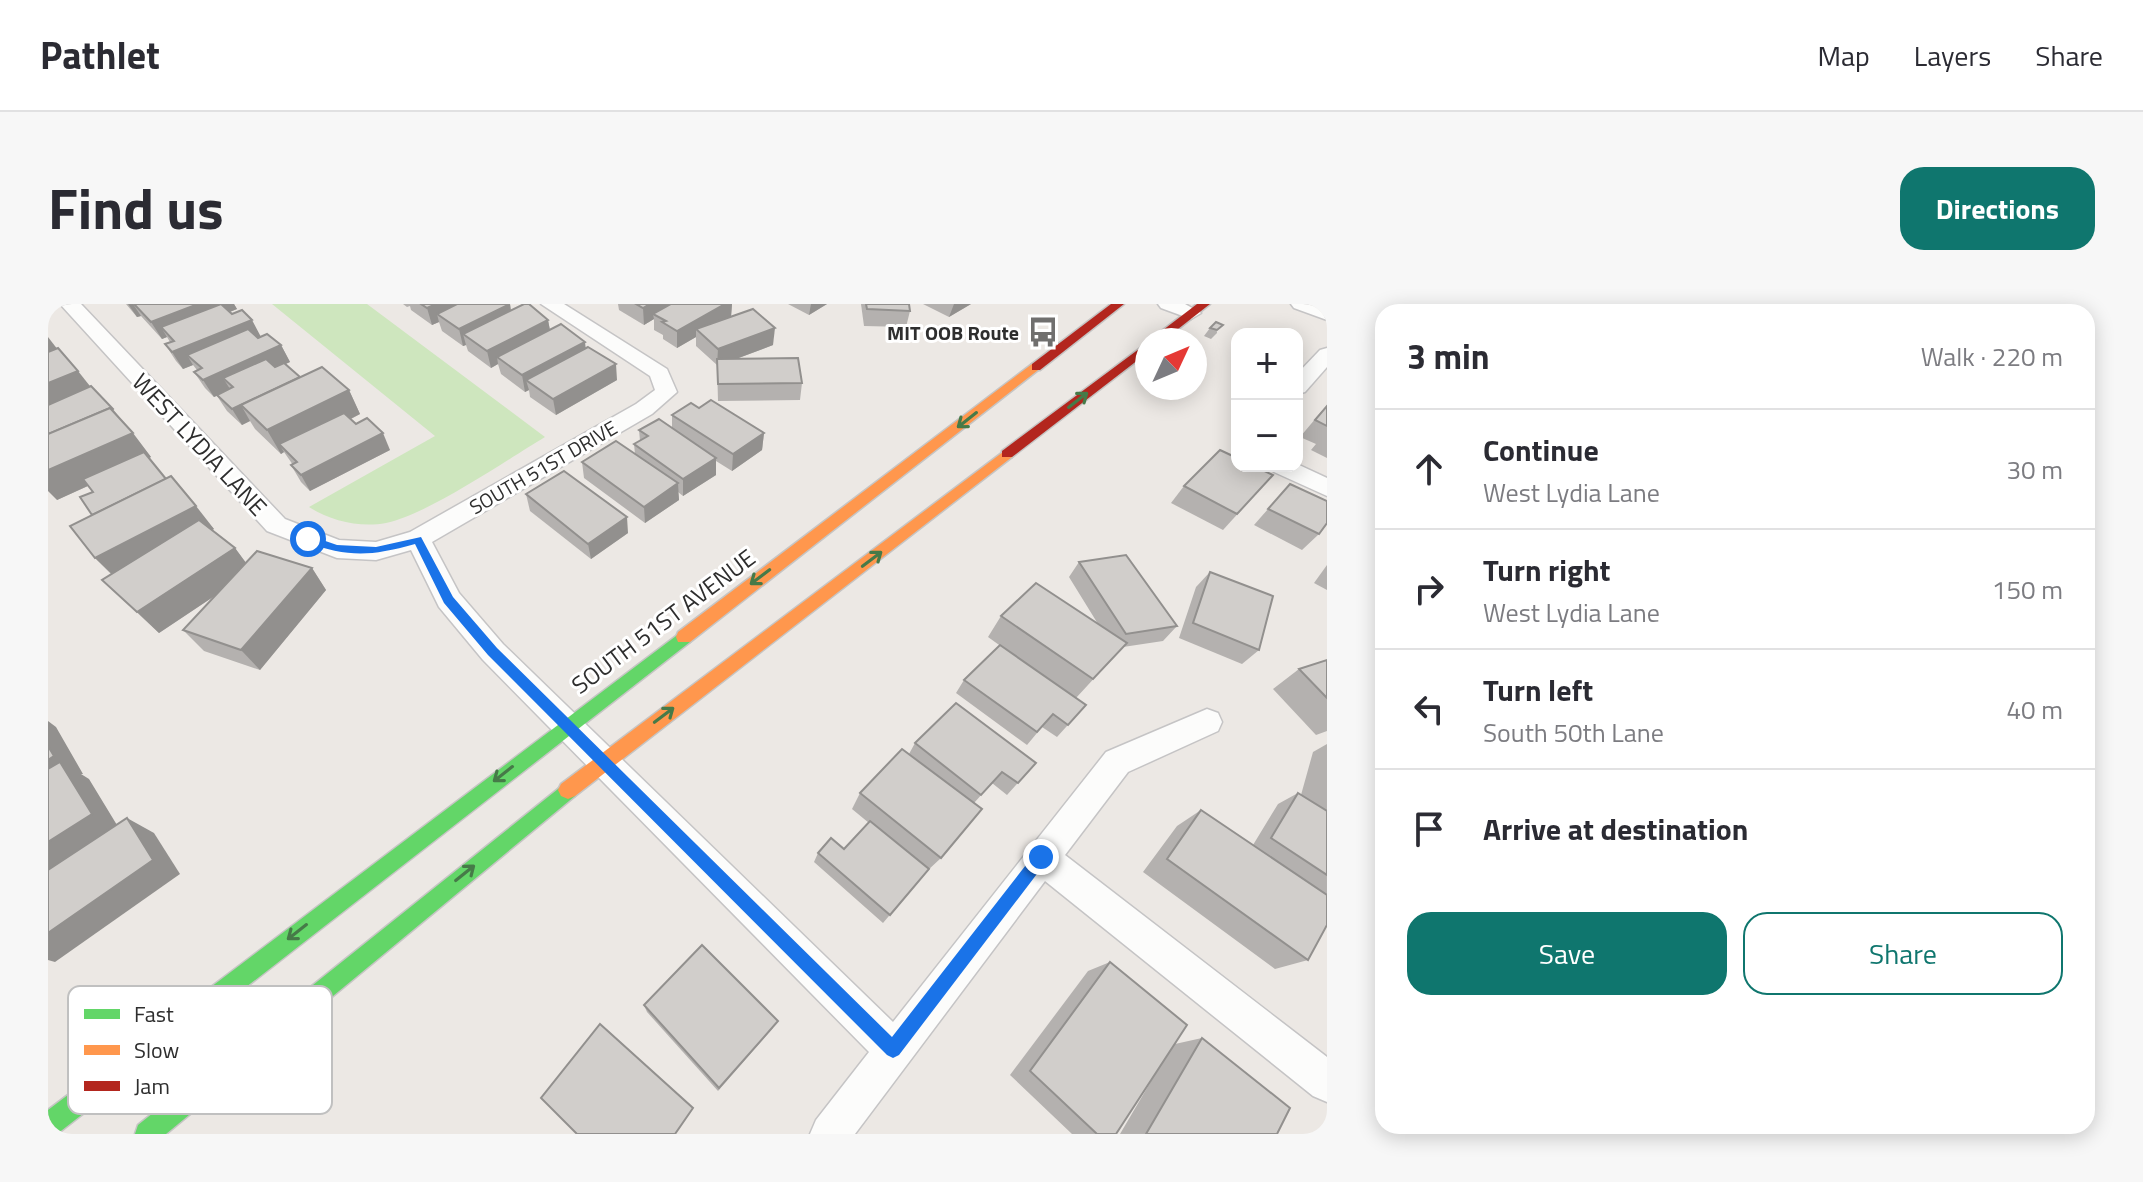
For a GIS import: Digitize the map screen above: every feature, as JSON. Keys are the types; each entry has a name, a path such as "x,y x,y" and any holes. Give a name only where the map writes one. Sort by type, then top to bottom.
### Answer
{"main road":[{"name":"SOUTH 51ST AVENUE","path":"228,986 1118,304"},
{"path":"1172,328 1198,309"},
{"path":"328,986 602,762 1135,356"},
{"name":"SOUTH 51ST AVENUE","path":"48,1125 68,1110"},
{"path":"147,1134 171,1114"}],"street":[{"name":"WEST LYDIA LANE","path":"70,304 276,525 337,549 376,551 418,539"},
{"name":"SOUTH 51ST DRIVE","path":"418,539 644,409 666,392 660,373 551,304"},
{"path":"1168,304 1198,309"},
{"path":"1301,304 1327,314"},
{"path":"1303,380 1327,354"},
{"path":"1294,472 1327,488"},
{"path":"418,539 449,600 493,652 893,1049"},
{"path":"830,1134 1117,762 1207,722"},
{"path":"1041,857 1327,1082"}],"green space":[{"path":"272,304 367,304 545,437 445,498 404,518 366,525 336,520 318,512 309,507 435,436"}],"building":[{"path":"134,304 198,304 151,322"},
{"path":"221,304 232,314 242,310 252,320 172,352 165,344 174,341 161,327"},
{"path":"457,304 508,305 459,329 437,314"},
{"path":"529,304 548,320 487,351 463,334"},
{"path":"671,304 725,304 677,331 653,314"},
{"path":"866,304 909,304 910,311 867,309"},
{"path":"753,309 775,328 718,349 696,329"},
{"path":"1216,322 1223,325 1217,330 1210,328"},
{"path":"561,324 585,342 522,375 497,357"},
{"path":"248,329 258,338 267,334 281,345 203,380 194,372 202,368 187,355"},
{"path":"588,347 616,364 553,399 526,380"},
{"path":"58,348 78,371 48,383 48,352"},
{"path":"798,358 802,383 718,384 717,359"},
{"path":"266,359 275,367 284,363 300,377 232,409 217,395 233,387 223,378"},
{"path":"322,367 349,390 267,430 241,405"},
{"path":"91,386 113,409 48,434 48,405"},
{"path":"711,400 764,433 733,454 672,415 691,403 699,408"},
{"path":"1327,406 1327,426 1315,420"},
{"path":"110,408 133,433 48,470 48,434"},
{"path":"344,413 356,424 367,418 383,433 301,475 291,465 297,462 279,444"},
{"path":"659,419 716,458 683,479 634,444 648,436 639,430"},
{"path":"616,441 678,483 644,507 582,462"},
{"path":"1220,450 1231,455 1231,472 1267,472 1273,475 1237,514 1184,486"},
{"path":"144,452 166,479 92,515 80,497 93,492 83,479"},
{"path":"564,471 627,517 588,544 526,494"},
{"path":"171,476 196,506 95,558 70,526"},
{"path":"1290,484 1327,501 1327,523 1319,534 1268,509"},
{"path":"199,520 235,548 137,612 102,580"},
{"path":"257,551 312,568 241,650 183,630"},
{"path":"1126,555 1177,626 1126,634 1079,562"},
{"path":"1210,572 1273,596 1259,650 1193,623"},
{"path":"1036,583 1127,643 1093,679 1001,616"},
{"path":"1000,645 1086,705 1068,725 1053,714 1037,732 964,680"},
{"path":"1327,660 1327,698 1299,669"},
{"path":"956,703 1036,763 1018,783 1002,772 981,795 915,743"},
{"path":"48,746 54,756 48,760"},
{"path":"902,749 982,809 941,858 860,793"},
{"path":"60,762 92,814 48,842 48,769"},
{"path":"1298,793 1327,811 1327,875 1271,838"},
{"path":"1201,810 1327,895 1327,925 1308,960 1167,859"},
{"path":"127,818 153,860 48,933 48,870"},
{"path":"870,821 929,869 890,915 818,853 831,838 844,849"},
{"path":"702,945 778,1021 719,1088 644,1005"},
{"path":"1110,962 1187,1025 1116,1134 1097,1134 1030,1071"},
{"path":"600,1024 693,1108 675,1134 577,1134 541,1098"},
{"path":"1202,1038 1290,1108 1277,1134 1146,1134"}],"traffic: fast":[{"path":"229,986 684,637"},
{"path":"328,986 568,790"},
{"path":"48,1125 68,1110"},
{"path":"147,1134 171,1114"}],"traffic: slow":[{"path":"684,637 1036,367"},
{"path":"568,790 1007,454"}],"traffic: jam":[{"path":"1036,367 1118,304"},
{"path":"1172,328 1204,304"},
{"path":"1007,454 1135,356"}],"place":[{"name":"MIT OOB Route","path":"1043,332"}],"route":[{"path":"308,539 337,549 376,551 418,539 449,600 493,652 893,1049 1041,857"}]}
